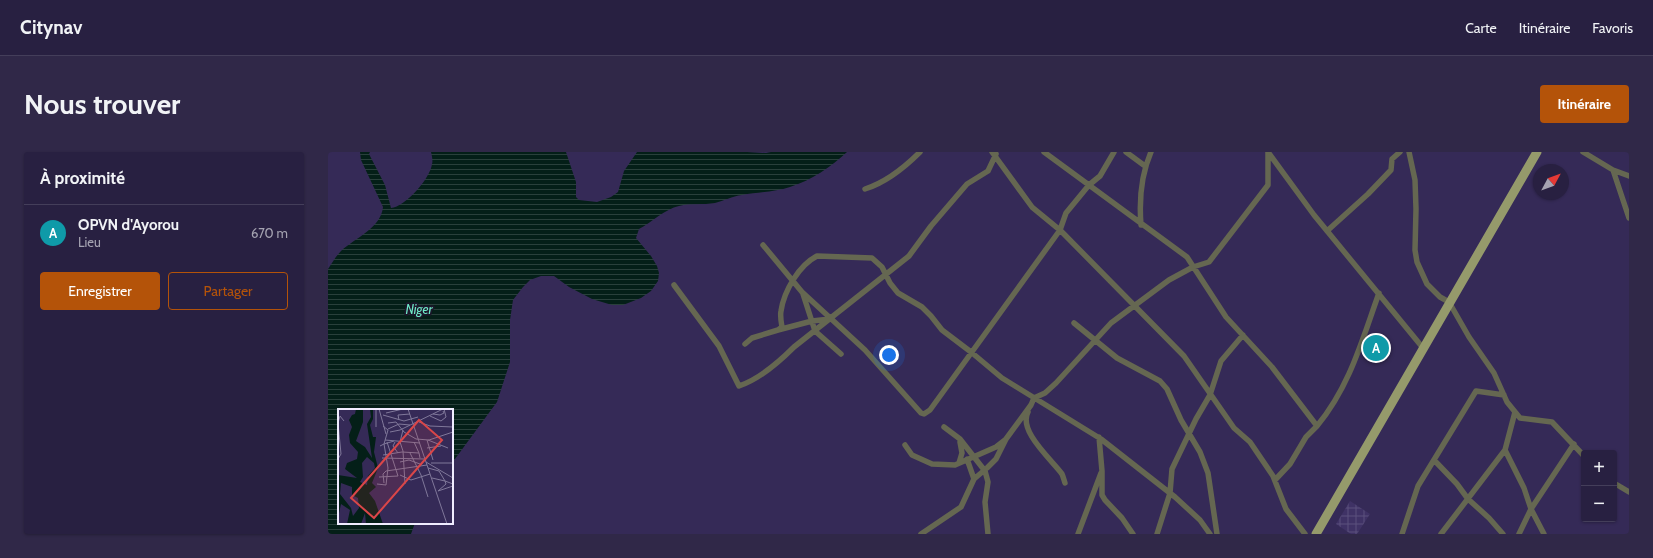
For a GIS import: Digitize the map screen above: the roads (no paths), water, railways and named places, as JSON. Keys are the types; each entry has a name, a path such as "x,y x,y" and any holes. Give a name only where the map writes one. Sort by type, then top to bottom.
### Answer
{"main road":[{"path":"1316,534 1537,152"}],"street":[{"path":"865,189 880,184 908,164 920,152"},
{"path":"1044,152 1141,225 1187,257 1226,317 1272,367 1317,426"},
{"path":"763,245 802,292 865,350 921,413 924,414 930,410 1060,230 1066,213 1089,185 1100,176 1114,152"},
{"path":"1126,152 1145,166"},
{"path":"1141,225 1140,206 1145,166 1151,152"},
{"path":"1065,483 1062,474 1027,430 1025,418 1034,398 1045,393 1056,383 1111,323 1169,280 1193,266 1209,262 1268,185 1268,152 1314,214 1423,348"},
{"path":"1328,231 1368,194 1391,170 1392,160 1400,152"},
{"path":"1409,152 1414,180 1416,210 1415,250 1417,262 1427,284 1440,297 1449,302 1469,337 1494,373 1507,402 1520,418 1552,422 1581,452"},
{"path":"1583,152 1613,170 1629,176"},
{"path":"995,153 1032,207 1060,230 1134,307 1184,356 1234,428 1250,442 1275,480 1286,509 1305,534"},
{"path":"674,285 719,346 739,386 753,381 909,256 931,226 967,184 988,171 995,153"},
{"path":"1613,170 1629,218"},
{"path":"778,330 782,327 781,311 792,280 799,271 816,256 872,258 877,261 890,283 898,293 922,307 942,330 972,352 1002,378 1099,437 1170,493 1200,520 1210,534"},
{"path":"802,292 808,305 815,330 841,354"},
{"path":"1275,480 1290,464 1306,437 1327,413 1352,370 1379,293"},
{"path":"744,344 752,338 778,330 830,318"},
{"path":"1074,323 1117,358 1160,382 1167,389 1189,434 1200,452 1208,473 1217,534"},
{"path":"1158,534 1170,493 1172,469 1210,395 1221,361 1243,335"},
{"path":"1402,534 1418,486 1476,391 1504,395"},
{"path":"905,445 912,455 932,464 955,465 996,447 1006,438 1031,405"},
{"path":"1441,534 1505,450 1515,412"},
{"path":"944,427 960,439 970,458 974,479"},
{"path":"1099,437 1102,471 1102,495 1122,518 1133,534"},
{"path":"921,534 961,507 974,479 985,471 996,459 1006,438"},
{"path":"959,463 962,454 960,439"},
{"path":"1519,534 1531,509 1574,444"},
{"path":"1505,450 1524,488 1531,509 1544,534"},
{"path":"970,458 979,462 985,471 988,482 985,502 988,534"},
{"path":"1434,460 1457,484 1468,499 1489,518 1503,534"},
{"path":"1078,534 1102,471"},
{"path":"1617,485 1629,492"}],"water":[{"name":"Niger","path":"360,152 370,152 369,154 385,185 391,208 410,198 427,177 432,164 431,152 566,152 576,182 576,197 579,200 597,202 611,197 618,192 624,171 637,152 847,152 821,172 806,181 790,187 738,196 715,203 679,206 664,213 639,229 636,238 651,256 659,273 658,281 651,291 641,298 623,305 612,305 592,299 569,287 554,276 541,276 530,280 513,300 510,320 510,362 497,402 453,462 453,409 338,409 338,524 415,524 411,534 328,534 328,269 341,251 373,227 378,221 383,207 361,160"}],"place":[{"name":"OPVN d'Ayorou","path":"1376,348"}]}
